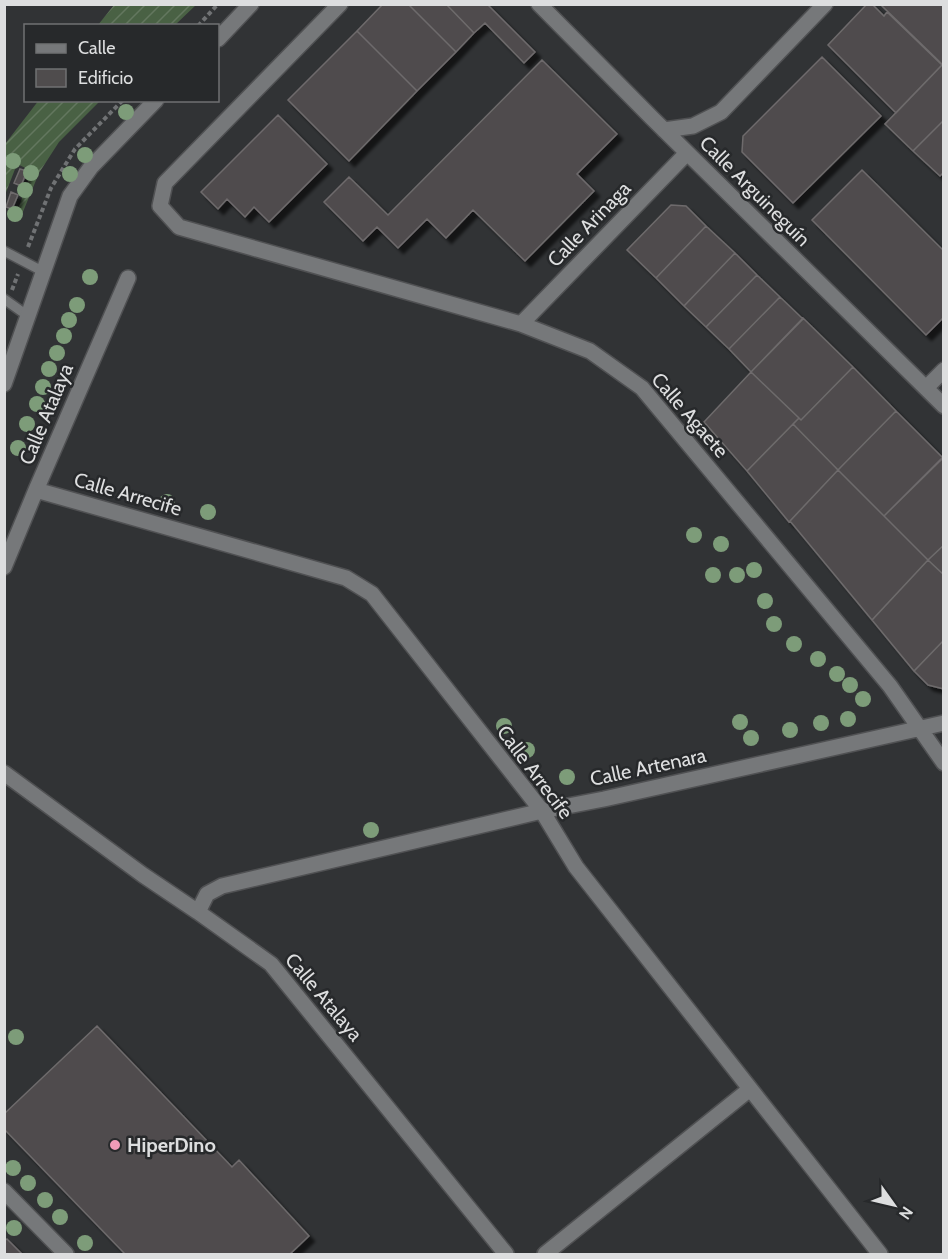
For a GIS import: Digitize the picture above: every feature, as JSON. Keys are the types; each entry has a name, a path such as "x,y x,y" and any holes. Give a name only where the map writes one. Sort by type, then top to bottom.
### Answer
{"street":[{"path":"219,38 251,4"},
{"name":"Calle Agaete","path":"339,4 165,183 160,206 179,227 521,324 590,351 642,388 890,686 944,763"},
{"name":"Calle Arguineguín","path":"539,4 944,406"},
{"path":"664,130 693,126 721,112 825,4"},
{"path":"4,384 70,196 91,167 154,102"},
{"name":"Calle Arinaga","path":"521,324 687,153"},
{"name":"Calle Atalaya","path":"4,567 128,278"},
{"path":"926,388 944,370"},
{"name":"Calle Arrecife","path":"36,490 346,578 372,594 542,811 576,867 880,1254"},
{"name":"Calle Artenara","path":"198,912 207,894 222,886 542,811 944,723"},
{"name":"Calle Atalaya","path":"4,773 143,875 271,964 506,1254"},
{"path":"545,1254 750,1089"},
{"path":"4,1191 66,1254"}],"lane":[{"path":"4,251 44,272"},
{"path":"4,298 28,316"}],"path":[{"path":"200,24 218,4"}],"green space":[{"path":"114,4 196,5 176,24 99,24"},
{"path":"37,102 99,102 59,142 39,173 20,219 14,220 32,171 17,164 5,195 5,144"}],"building":[{"path":"383,4 408,4 456,52 417,91 357,31"},
{"path":"408,4 446,4 474,33 456,52"},
{"path":"446,4 487,4 535,52 524,63 485,23 474,33"},
{"path":"867,4 872,4 884,16 887,12 942,65 896,113 828,45"},
{"path":"883,4 944,4 944,66 882,6"},
{"path":"357,31 417,91 349,161 288,100"},
{"path":"822,57 881,116 793,203 742,152 743,136"},
{"path":"542,60 617,134 577,174 594,191 525,261 473,210 446,238 427,219 398,248 377,227 363,241 324,202 349,177 388,215"},
{"path":"942,65 944,66 944,120 913,151 885,124"},
{"path":"278,115 327,164 269,222 254,207 245,217 227,199 218,209 201,192"},
{"path":"944,120 944,172 940,176 913,151"},
{"path":"20,169 27,171 21,186 14,183"},
{"path":"862,170 944,251 944,319 926,335 812,220"},
{"path":"11,192 18,195 12,209 6,207"},
{"path":"671,205 686,206 706,226 656,278 627,250"},
{"path":"706,226 735,253 684,306 656,278"},
{"path":"735,253 757,275 706,327 684,306"},
{"path":"757,275 780,297 729,349 706,327"},
{"path":"780,297 803,319 751,372 729,349"},
{"path":"803,318 853,367 801,420 751,372"},
{"path":"853,367 896,411 838,470 793,424 799,418 801,420"},
{"path":"751,372 799,418 747,471 704,422"},
{"path":"896,411 943,458 884,516 838,470"},
{"path":"793,424 838,470 789,522 747,471"},
{"path":"944,456 944,545 928,560 884,516"},
{"path":"838,470 928,560 872,620 790,521"},
{"path":"944,545 944,575 928,560"},
{"path":"928,560 944,575 944,640 914,671 872,620"},
{"path":"944,640 944,689 928,685 914,671"},
{"name":"HiperDino","path":"97,1026 232,1167 239,1160 309,1236 290,1254 125,1254 4,1129 4,1114"},
{"path":"7,1239 22,1254 4,1254 4,1241"}],"place":[{"name":"HiperDino","path":"115,1145"}]}
